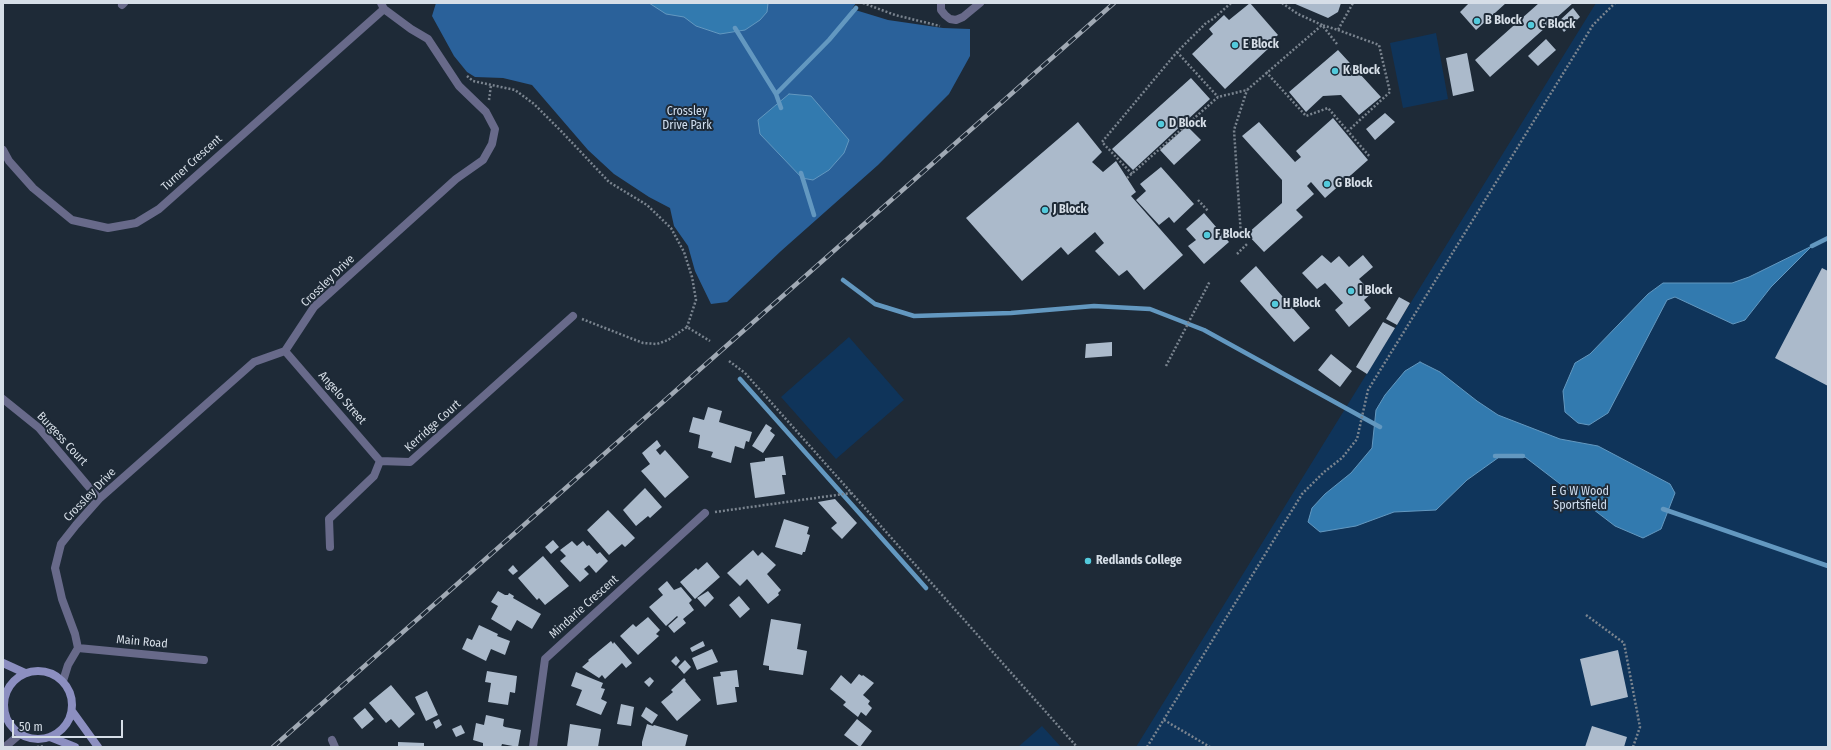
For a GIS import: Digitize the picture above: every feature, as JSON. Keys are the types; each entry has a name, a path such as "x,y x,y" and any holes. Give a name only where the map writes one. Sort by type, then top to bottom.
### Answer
{"main road":[{"path":"3,663 26,673"},
{"path":"35,670 46,671 63,681 69,690 72,700 72,711 68,722 60,731 50,737 40,739 30,738 20,734 12,728 6,719 4,697 8,687 16,679 26,673 35,670"},
{"path":"72,711 98,747"},
{"path":"50,737 75,747"}],"street":[{"path":"941,3 941,10 944,15 950,19 956,20 963,17 980,3"},
{"name":"Turner Crescent","path":"3,150 8,161 33,188 72,220 108,228 136,223 159,209 383,6"},
{"name":"Crossley Drive","path":"78,648 75,634 62,599 55,568 61,544 76,524 100,499 254,362 285,351 314,307 456,179 483,160 492,144 495,129 486,112 459,86 428,39 383,6"},
{"name":"Kerridge Court","path":"380,461 410,462 574,316"},
{"name":"Angelo Street","path":"285,351 380,461"},
{"name":"Burgess Court","path":"3,399 39,428 100,499"},
{"path":"330,547 329,519 374,476 380,461"},
{"name":"Mindarie Crescent","path":"533,747 545,659 705,513"},
{"path":"63,681 68,664 78,648"},
{"name":"Main Road","path":"78,648 204,660"},
{"path":"6,747 20,734"}],"path":[{"path":"863,3 895,15 932,23 944,28"},
{"path":"1132,174 1102,142 1177,52 1206,23 1213,19 1231,3"},
{"path":"1282,3 1298,14 1322,25 1379,45 1390,92 1348,131"},
{"path":"1338,30 1353,3"},
{"path":"1147,747 1302,494 1324,472 1342,458 1357,439 1368,390 1593,25 1615,3"},
{"path":"1322,25 1337,44"},
{"path":"1234,238 1241,236 1234,130 1247,90 1322,25"},
{"path":"1177,52 1218,97"},
{"path":"1266,72 1306,116 1328,108 1370,157"},
{"path":"464,74 473,81 516,90 534,104 609,182 647,205 672,228 684,252 692,277 696,300 687,327 668,340 656,344 642,343 574,316"},
{"path":"1128,178 1218,97 1247,90"},
{"path":"1198,200 1208,211"},
{"path":"1237,254 1247,244"},
{"path":"1166,366 1210,282"},
{"path":"687,327 710,341"},
{"path":"729,361 745,373 1077,747"},
{"path":"705,513 851,493"},
{"path":"1586,615 1624,643 1640,727 1633,747"},
{"path":"1164,720 1210,747"}],"green space":[{"name":"Crossley Drive Park","path":"436,3 856,3 852,9 888,20 943,28 970,29 970,56 949,94 878,165 781,251 727,302 711,304 695,271 688,246 674,226 670,208 649,197 614,174 588,150 532,85 503,78 475,77 467,72 454,56 432,16"},
{"name":"E G W Wood Sportsfield","path":"1596,3 1828,3 1828,747 1136,747"},
{"path":"1436,33 1448,99 1403,108 1390,43"},
{"path":"849,337 904,400 836,459 781,397"},
{"path":"1042,726 1061,747 1018,747"}],"shaded area":[{"path":"649,3 768,3 767,12 760,20 745,30 720,34 696,26 684,17 666,14"},
{"path":"789,94 811,96 849,140 844,153 829,170 813,180 802,178 760,134 758,120"},
{"path":"1812,246 1771,287 1745,320 1733,324 1675,297 1667,300 1608,413 1589,425 1578,423 1565,412 1563,391 1575,363 1590,354 1648,294 1663,283 1732,283 1749,277"},
{"path":"1420,362 1440,372 1477,401 1498,415 1560,439 1598,446 1670,484 1675,493 1661,529 1643,538 1615,526 1525,457 1502,455 1467,480 1436,510 1394,512 1356,526 1320,532 1308,522 1312,508 1325,494 1351,473 1372,448 1376,410 1385,395 1405,371"}],"building":[{"name":"E Block","path":"1250,3 1278,35 1267,44 1270,47 1225,89 1192,54 1213,34 1209,29 1224,15 1229,20"},
{"path":"1293,3 1341,3 1338,12 1328,18"},
{"name":"B Block","path":"1469,3 1506,3 1476,30 1460,12"},
{"name":"C Block","path":"1539,3 1573,3 1490,77 1475,60"},
{"path":"1573,8 1580,17 1564,32 1557,23"},
{"path":"1546,39 1556,50 1538,66 1528,56"},
{"name":"K Block","path":"1338,50 1381,97 1359,115 1341,95 1323,96 1306,112 1289,92"},
{"path":"1467,53 1474,91 1453,96 1446,58"},
{"name":"D Block","path":"1191,78 1210,99 1133,170 1112,149"},
{"path":"1385,113 1395,122 1375,140 1366,129"},
{"name":"G Block","path":"1333,118 1368,160 1325,198 1311,182 1307,186 1314,194 1296,210 1303,217 1264,252 1247,234 1282,203 1282,180 1242,136 1259,122 1295,162 1301,157 1296,151"},
{"name":"J Block","path":"1078,122 1102,152 1092,162 1103,172 1116,161 1136,192 1131,196 1183,255 1144,290 1127,270 1119,276 1095,251 1104,243 1095,232 1068,255 1061,247 1022,281 966,218"},
{"path":"1187,126 1201,140 1174,165 1160,150"},
{"path":"1161,167 1194,204 1174,223 1169,217 1159,225 1136,200 1146,191 1140,184"},
{"name":"F Block","path":"1204,213 1229,242 1204,264 1188,246 1196,240 1186,229"},
{"name":"I Block","path":"1322,255 1331,263 1339,256 1349,267 1363,255 1373,267 1359,279 1372,293 1364,300 1371,308 1349,327 1335,310 1343,303 1325,283 1317,289 1302,273"},
{"name":"H Block","path":"1256,266 1310,328 1294,342 1240,281"},
{"path":"1822,268 1828,271 1828,386 1775,358"},
{"path":"1399,297 1410,303 1397,325 1386,319"},
{"path":"1383,322 1395,328 1367,374 1356,367"},
{"path":"1112,342 1112,356 1085,358 1086,344"},
{"path":"1331,354 1352,371 1340,387 1318,370"},
{"path":"708,407 722,411 719,422 752,432 749,442 746,441 744,449 735,446 731,463 711,457 713,452 698,448 700,435 689,432 693,417 704,420"},
{"path":"766,424 772,428 770,431 775,435 763,453 752,446"},
{"path":"657,440 661,446 656,450 660,455 665,450 689,477 665,498 641,471 650,464 642,453"},
{"path":"783,456 786,475 782,475 785,494 755,498 750,463 765,461 765,458"},
{"path":"645,488 662,507 650,518 648,516 636,526 623,510"},
{"path":"835,499 857,523 842,539 831,528 837,523 818,502"},
{"path":"608,510 635,538 625,547 622,544 609,555 587,530"},
{"path":"784,519 809,527 807,534 810,535 805,552 803,552 802,555 775,547"},
{"path":"553,540 559,547 551,554 545,547"},
{"path":"572,541 577,546 583,541 597,554 600,552 608,561 596,573 589,565 584,569 589,574 580,582 560,561 566,556 560,550"},
{"path":"753,550 758,556 762,552 776,565 767,574 781,590 778,593 779,595 768,604 747,579 740,586 727,573"},
{"path":"543,556 569,586 545,605 539,598 537,600 518,578"},
{"path":"707,562 720,577 695,599 680,582 696,568 698,570"},
{"path":"513,565 518,571 513,575 508,570"},
{"path":"667,581 674,590 681,587 692,600 689,603 694,610 683,619 686,623 674,633 668,626 678,617 677,616 666,626 649,607 663,595 658,589"},
{"path":"498,591 505,595 508,595 509,593 514,596 513,598 541,614 532,629 517,620 511,631 491,619 498,606 491,602"},
{"path":"708,591 714,598 705,607 697,598"},
{"path":"739,596 750,609 740,618 729,605"},
{"path":"648,617 660,630 656,634 659,636 638,655 620,636 633,624 636,627"},
{"path":"771,619 801,624 797,649 807,651 803,675 769,670 769,666 763,665"},
{"path":"479,625 498,634 497,636 510,641 505,655 491,649 486,661 462,649 467,638 472,640"},
{"path":"611,641 613,644 614,642 632,663 626,668 622,663 605,679 602,675 599,678 582,667 589,661 588,660"},
{"path":"703,641 705,646 692,652 690,648"},
{"path":"712,649 718,662 697,670 692,658"},
{"path":"1618,650 1628,697 1591,706 1580,659"},
{"path":"676,656 680,661 676,666 671,661"},
{"path":"685,660 691,667 684,674 678,667"},
{"path":"737,670 739,687 735,687 737,702 717,705 713,677 721,676 720,672"},
{"path":"487,671 517,676 515,693 510,692 508,705 488,702 491,683 485,682"},
{"path":"576,672 603,683 601,688 605,689 601,699 607,702 601,715 576,705 582,690 571,686"},
{"path":"859,674 862,676 863,675 874,683 863,695 870,701 868,704 872,708 866,716 861,712 858,717 843,705 846,702 830,689 841,675 851,684"},
{"path":"650,677 654,681 649,687 644,682"},
{"path":"684,678 701,700 677,721 661,702 673,692 671,690"},
{"path":"391,685 415,714 399,728 391,719 386,723 369,703"},
{"path":"427,691 438,715 426,721 415,697"},
{"path":"621,704 634,707 631,726 617,724"},
{"path":"646,707 658,715 652,724 641,716"},
{"path":"365,708 374,719 362,729 353,718"},
{"path":"486,715 504,719 503,726 505,727 521,730 518,747 502,744 501,747 483,747 483,743 473,740 476,723 484,725"},
{"path":"439,719 442,725 436,729 433,722"},
{"path":"857,719 872,731 860,747 844,735"},
{"path":"570,724 601,729 598,747 567,747"},
{"path":"647,724 688,735 685,747 642,747"},
{"path":"461,725 465,733 456,737 452,729"},
{"path":"1592,726 1627,737 1624,747 1585,747"},
{"path":"398,742 424,743 424,747 398,747"}],"waterway":[{"path":"776,94 829,40 856,8"},
{"path":"735,28 776,94 781,108"},
{"path":"801,173 814,215"},
{"path":"1812,246 1828,238"},
{"path":"843,280 875,304 914,316 1011,313 1094,306 1150,309 1204,330 1380,427"},
{"path":"740,379 926,588"},
{"path":"1495,456 1523,456"},
{"path":"1663,509 1828,566"}],"railway":[{"path":"273,747 1114,3"}],"place":[{"name":"B Block","path":"1477,21"},
{"name":"C Block","path":"1531,25"},
{"name":"E Block","path":"1235,45"},
{"name":"K Block","path":"1335,71"},
{"name":"D Block","path":"1161,124"},
{"name":"G Block","path":"1327,184"},
{"name":"J Block","path":"1045,210"},
{"name":"F Block","path":"1207,235"},
{"name":"I Block","path":"1351,291"},
{"name":"H Block","path":"1275,304"},
{"name":"Redlands College","path":"1088,561"}]}
